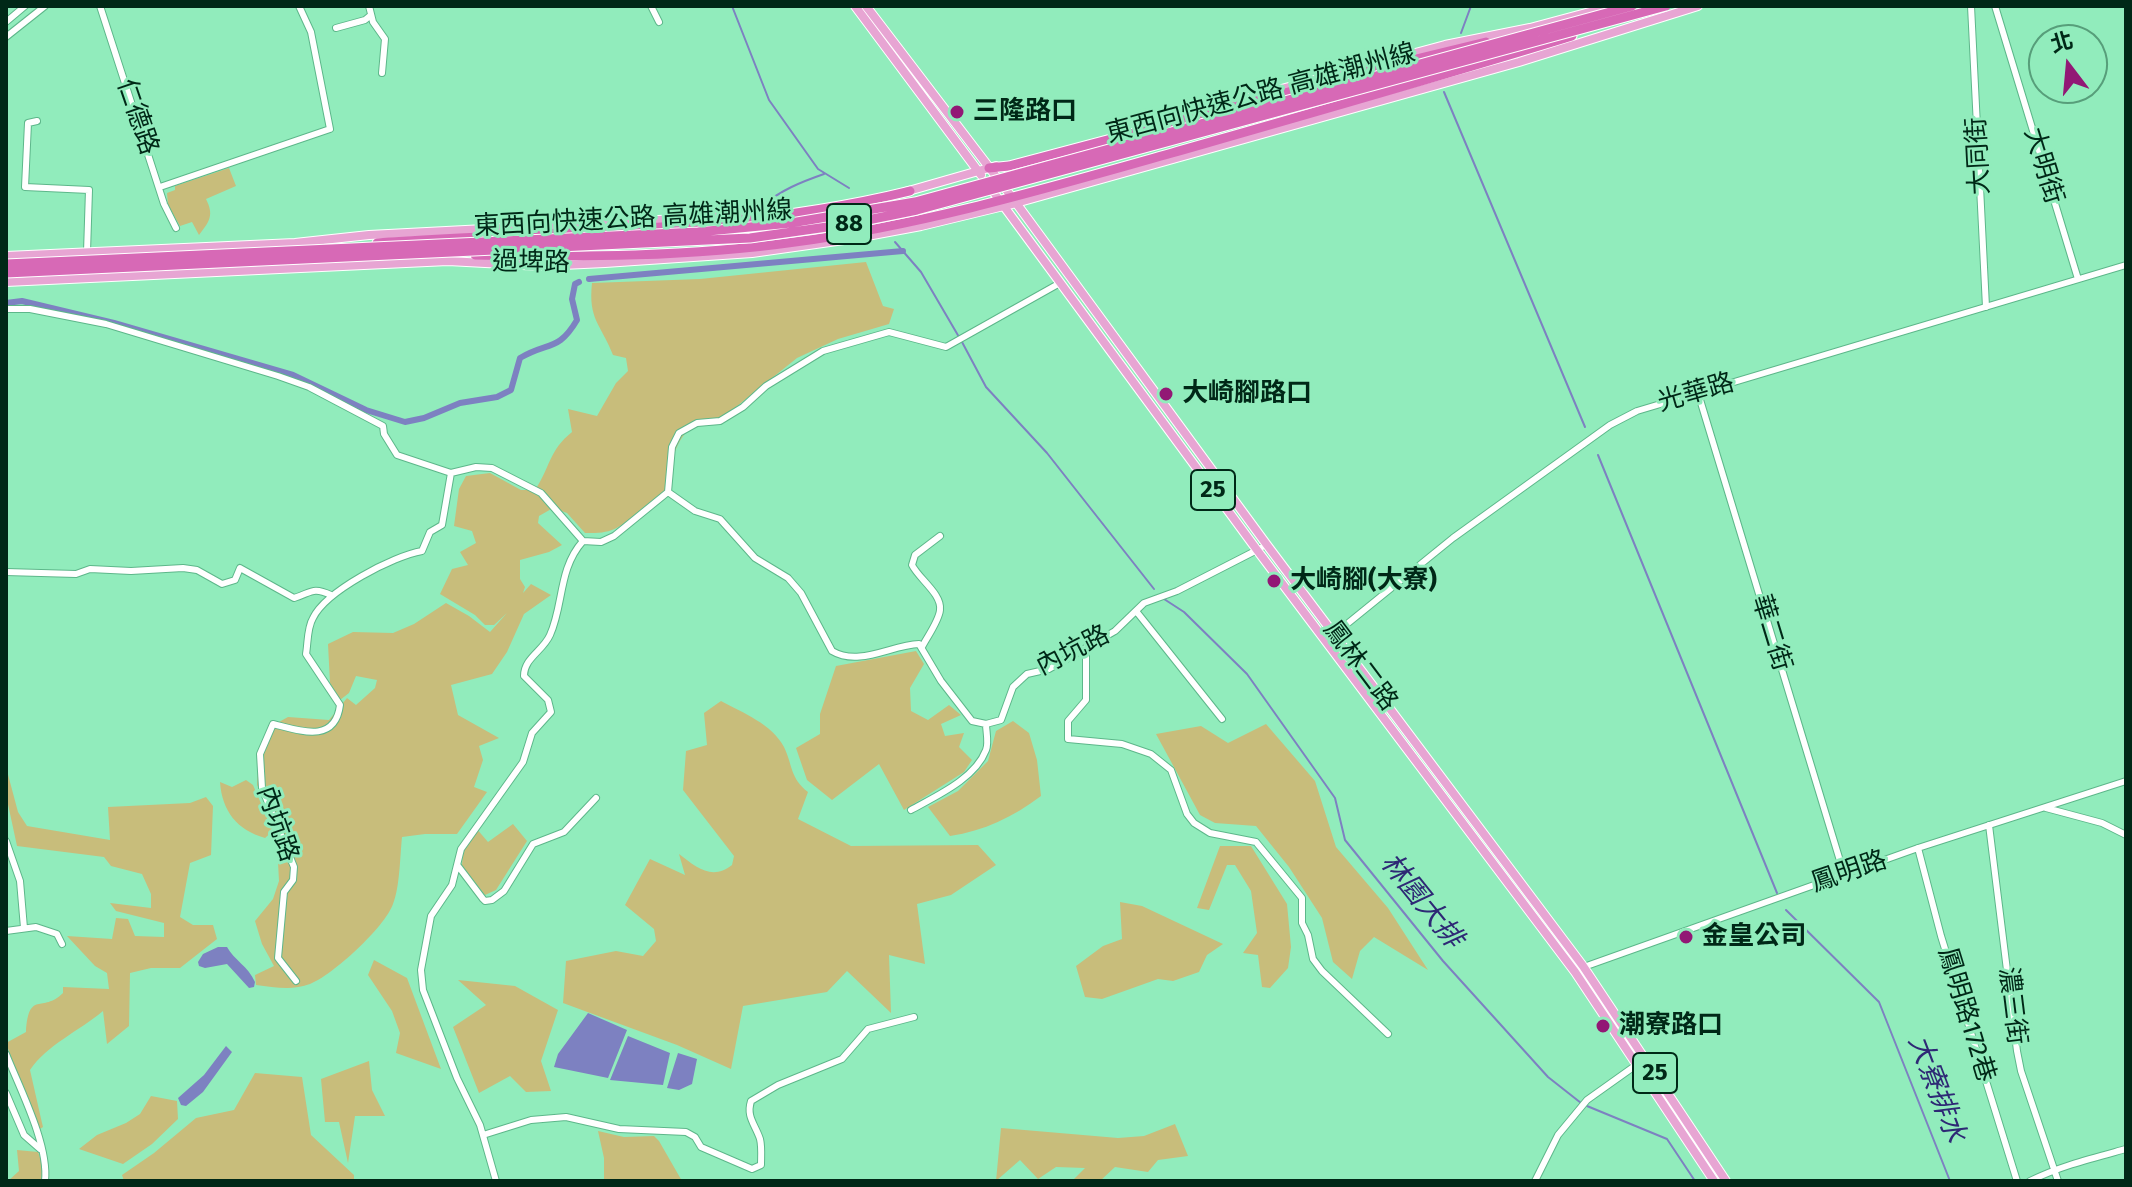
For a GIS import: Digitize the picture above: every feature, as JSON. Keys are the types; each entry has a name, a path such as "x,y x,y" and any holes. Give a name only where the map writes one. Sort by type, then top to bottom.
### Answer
{"highway":[{"name":"東西向快速公路 高雄潮州線","path":"6,264 698,232 845,215 915,202 1632,6"},
{"name":"東西向快速公路 高雄潮州線","path":"6,273 603,247 750,238 848,224 932,206 1666,6"},
{"path":"448,252 541,256 699,251 794,243 905,223 1014,200 1439,76 1613,21"},
{"path":"989,168 1009,166 1389,65 1529,34"},
{"path":"296,250 447,237 697,224 854,205 910,191"}],"main road":[{"name":"鳳林二路","path":"855,6 1257,550 1579,969 1714,1181"},
{"name":"鳳林二路","path":"866,6 1336,634 1645,1058 1726,1181"},
{"name":"過埤路","path":"6,256 295,243 369,235 697,218 789,210 910,191 1445,45 1530,28 1612,6"},
{"path":"1014,200 1519,62 1698,6"},
{"name":"過埤路","path":"6,282 448,261 541,266 752,253 921,226 1002,203"}],"street":[{"path":"6,22 25,6"},
{"path":"6,37 45,6"},
{"name":"仁德路","path":"100,6 164,204 176,228"},
{"path":"160,187 330,129 311,32 299,6"},
{"path":"369,6 385,39 382,73"},
{"path":"651,6 659,22"},
{"name":"大同街","path":"1971,6 1986,307"},
{"name":"大明街","path":"1995,6 2078,279"},
{"path":"336,28 365,20 371,15"},
{"path":"37,121 28,123 25,187 89,190 87,252"},
{"name":"光華路","path":"1326,641 1453,538 1610,425 1653,405 2126,265"},
{"path":"6,309 30,309 106,324 309,387 383,426 384,434 397,455 451,473 476,467 492,468 541,493 583,541 601,542 614,536 668,492 672,447 679,433 697,423 720,421 743,407 766,386 823,351 889,332 946,347 1060,283"},
{"name":"華二街","path":"1698,393 1844,874"},
{"path":"6,572 76,574 90,569 131,571 183,568 197,570 222,584 235,580 240,568 294,598 310,590 331,595 400,558 422,551 430,532 442,525 451,473"},
{"path":"668,492 695,511 720,519 755,558 788,578 801,593 832,651 838,655 874,655 904,644 919,644 941,681 972,721 986,724 987,748 970,772 949,789 911,810"},
{"path":"922,647 940,611 938,598 917,576 912,565 915,555 940,536"},
{"path":"496,1181 483,1135 457,1078 422,984 421,970 431,916 452,885 461,849 523,762 532,733 551,712 548,700 523,672 529,660 548,640 556,621 569,559 583,541"},
{"name":"內坑路","path":"986,724 1001,720 1013,687 1027,674 1049,669 1115,631 1144,603 1177,591 1267,545"},
{"name":"內坑路","path":"296,981 278,958 284,892 293,880 294,867 262,788 260,754 273,724 306,733 326,730 339,715 340,705 306,654 313,616 331,595"},
{"name":"內坑路","path":"1136,611 1222,719"},
{"path":"1086,648 1086,700 1068,721 1068,739 1122,744 1151,754 1171,770 1187,814 1194,823 1210,833 1256,842 1302,898 1302,923 1313,959 1388,1034"},
{"name":"鳳明路","path":"1579,969 1918,848 2126,781"},
{"path":"458,866 483,899 492,900 504,891 533,844 564,832 596,798"},
{"path":"2044,808 2102,823 2126,835"},
{"name":"濃三街","path":"1989,825 2017,1051 2058,1181"},
{"path":"6,841 20,881 24,928"},
{"name":"鳳明路172巷","path":"1918,848 1941,936 2017,1181"},
{"path":"6,931 36,927 57,934 62,944"},
{"path":"483,1135 531,1120 566,1117 619,1129 686,1132 695,1137 701,1147 752,1169 761,1165 761,1154 760,1140 748,1110 751,1101 778,1085 842,1059 868,1029 914,1017"},
{"path":"6,1054 46,1160 45,1181"},
{"path":"1535,1181 1558,1135 1576,1112 1587,1100 1645,1058"},
{"path":"6,1093 24,1135 40,1149"},
{"path":"2030,1181 2054,1169 2126,1149"}],"shaded area":[{"path":"229,168 236,186 206,199 210,218 199,235 192,222 180,226 168,205 167,193 175,190 175,186"},
{"path":"866,262 883,306 894,309 889,324 838,339 797,358 721,419 694,426 685,433 674,454 667,493 615,529 585,533 567,513 553,508 539,516 538,523 562,545 520,560 520,579 525,587 523,593 531,584 551,595 524,614 507,652 492,674 451,685 458,715 499,738 479,746 483,760 474,787 487,792 457,834 402,837 393,904 380,925 344,961 320,979 303,986 283,988 256,985 255,975 274,966 262,944 255,921 273,899 279,881 276,824 257,785 259,757 270,727 288,717 329,720 347,698 356,705 375,688 377,680 356,676 349,693 340,700 330,683 328,644 353,632 393,633 414,624 446,603 490,632 507,613 494,625 485,625 475,615 440,594 452,569 468,565 460,552 476,543 472,531 454,526 459,489 466,476 490,473 521,490 535,490 554,452 572,432 568,409 597,416 616,383 628,371 626,358 613,355 596,321 592,306 592,283 700,279"},
{"path":"916,651 924,664 910,688 911,711 928,720 949,705 961,715 941,724 945,736 964,733 959,747 972,760 964,772 904,810 879,764 832,800 807,780 796,748 820,734 820,714 836,666"},
{"path":"721,701 756,720 779,739 795,777 808,792 798,819 851,846 978,845 996,865 951,895 917,904 925,964 889,955 891,1013 847,971 827,992 743,1006 731,1069 677,1045 563,1003 566,961 616,951 643,956 656,941 654,929 625,905 650,859 685,875 679,854 711,872 725,870 732,865 734,856 683,790 686,751 707,745 704,713"},
{"path":"1013,721 1029,733 1037,760 1041,796 998,822 950,836 928,807 958,791 988,761 996,731"},
{"path":"1266,724 1315,781 1336,847 1388,908 1428,970 1374,937 1360,951 1352,979 1333,962 1322,918 1289,867 1256,826 1215,823 1200,815 1156,734 1201,726 1228,743"},
{"path":"6,767 18,812 27,826 110,840 108,807 190,803 206,797 213,806 211,855 190,863 180,917 193,925 213,925 217,939 180,968 151,968 130,973 129,1026 107,1044 103,1011 37,1061 30,1070 43,1127 38,1130 6,1043 26,1032 33,1006 56,999 63,993 63,987 109,989 107,973 95,966 67,936 112,939 116,918 128,919 135,936 164,937 164,923 116,911 110,903 151,908 151,894 142,874 111,866 104,857 17,846 6,795"},
{"path":"246,780 253,785 273,831 265,838 239,824 224,802 220,782 232,787"},
{"path":"513,824 527,841 496,890 485,895 462,866 463,850 476,828 488,842"},
{"path":"1220,846 1251,846 1287,904 1291,947 1288,968 1270,988 1262,987 1258,955 1243,953 1257,933 1251,891 1235,865 1227,865 1209,910 1197,908"},
{"path":"1120,902 1142,906 1223,944 1207,955 1199,972 1173,981 1158,979 1102,999 1085,997 1076,966 1103,946 1122,939"},
{"path":"374,960 407,978 441,1069 396,1053 400,1033 392,1011 368,975"},
{"path":"458,980 515,986 558,1010 541,1061 551,1091 526,1092 510,1076 479,1093 453,1027 486,1005"},
{"path":"369,1061 372,1090 385,1116 355,1116 348,1163 339,1122 325,1122 321,1079"},
{"path":"255,1073 302,1077 311,1135 354,1175 354,1181 124,1181 122,1175 196,1118 234,1110"},
{"path":"151,1096 177,1101 178,1119 152,1144 123,1164 79,1149 97,1135 140,1114"},
{"path":"1175,1124 1188,1156 1158,1160 1148,1172 1115,1167 1100,1181 1072,1181 1085,1168 1056,1167 1038,1179 1020,1160 996,1181 1001,1128 1118,1138 1144,1136"},
{"path":"598,1131 624,1137 654,1136 682,1181 604,1181 604,1158"},
{"path":"17,1150 38,1152 43,1166 41,1181 8,1181 19,1171"}],"water":[{"path":"218,947 227,947 245,967 255,982 254,987 249,988 227,964 205,968 199,966 203,954"},
{"path":"588,1013 627,1030 608,1078 554,1067 558,1054"},
{"path":"628,1036 670,1053 663,1085 610,1080"},
{"path":"226,1046 232,1052 203,1092 186,1106 181,1105 178,1098 204,1075"},
{"path":"678,1053 697,1059 692,1084 679,1090 667,1088"}],"waterway":[{"path":"732,6 769,100 818,169 849,188"},
{"path":"1461,33 1471,6"},
{"path":"1444,92 1585,427"},
{"path":"762,206 776,195 824,174"},
{"path":"895,242 921,272 959,337"},
{"path":"589,279 903,251"},
{"path":"6,303 22,301 114,323 293,375 366,410 405,422 424,418 460,403 497,397 511,390 520,358 558,342 577,320 572,299 575,284 579,282"},
{"path":"962,342 986,387 1047,453 1154,589"},
{"path":"1598,455 1777,893"},
{"name":"林園大排","path":"1164,599 1184,612 1247,674 1335,798 1345,840 1443,961 1548,1077 1581,1103"},
{"name":"大寮排水","path":"1786,910 1879,1002 1950,1181"},
{"name":"林園大排","path":"1587,1106 1667,1139 1695,1181"}],"place":[{"name":"三隆路口","path":"957,112"},
{"name":"大崎腳路口","path":"1166,394"},
{"name":"大崎腳(大寮)","path":"1274,581"},
{"name":"金皇公司","path":"1686,937"},
{"name":"潮寮路口","path":"1603,1026"}]}
